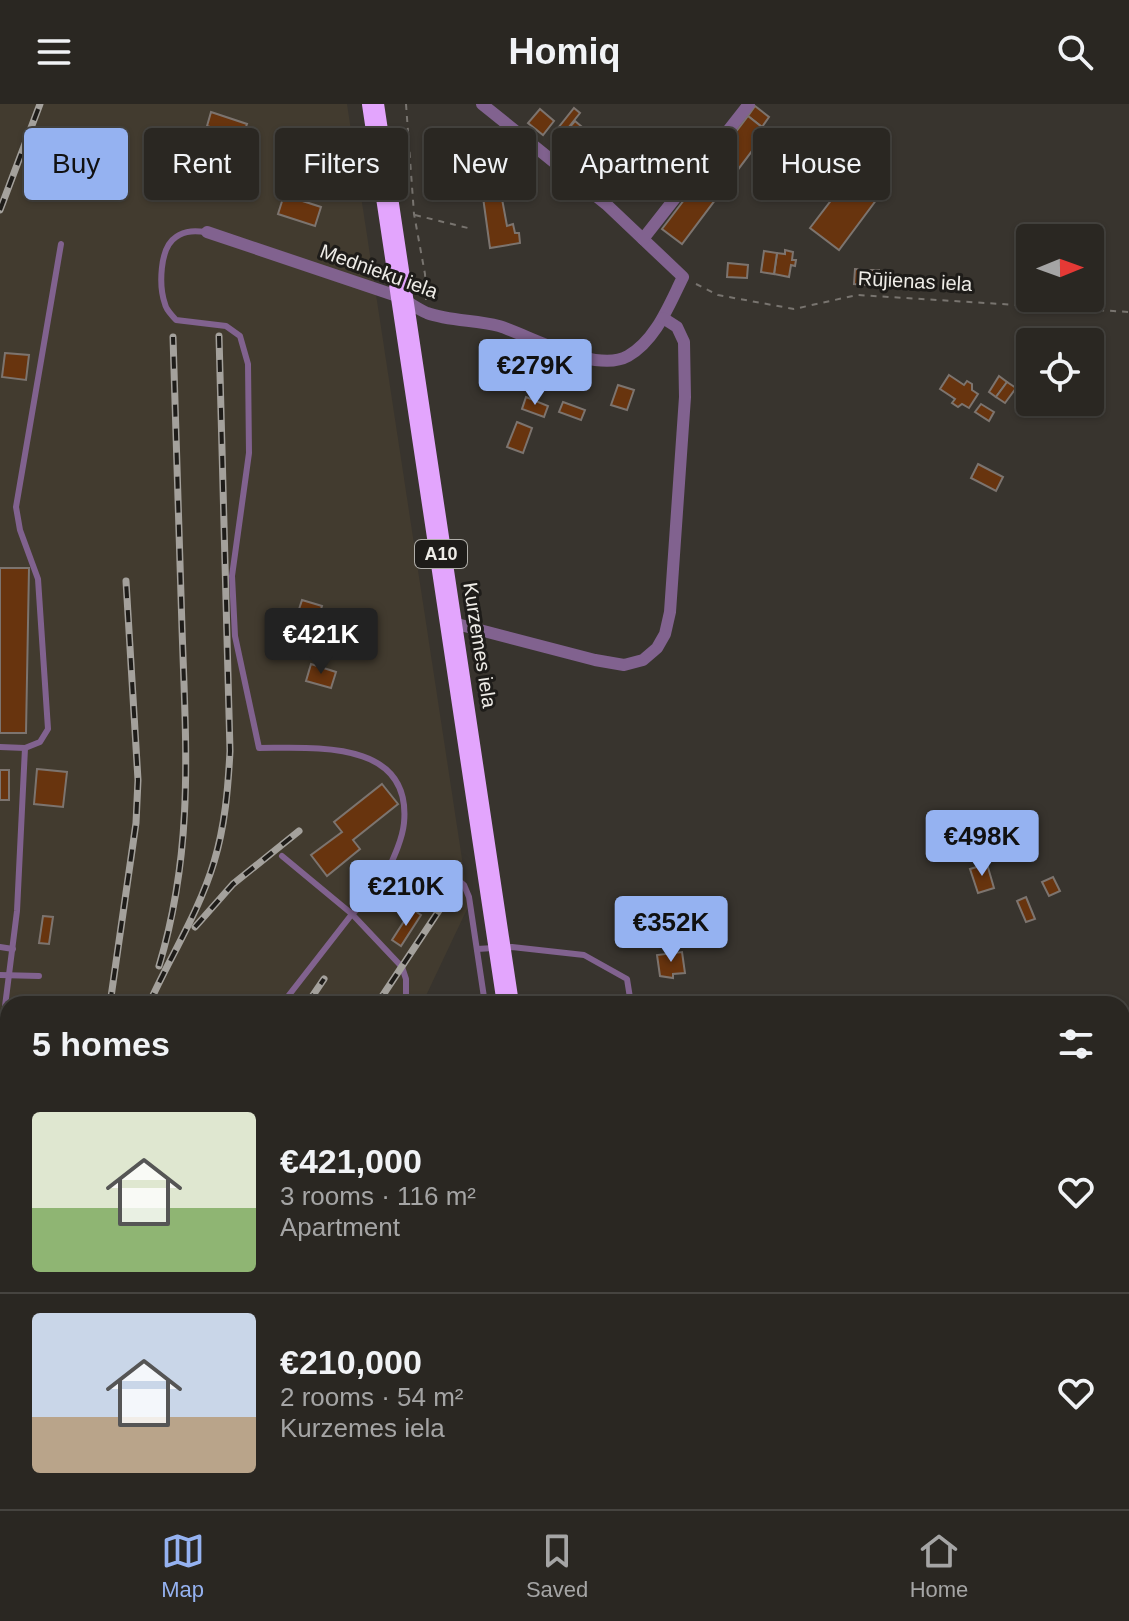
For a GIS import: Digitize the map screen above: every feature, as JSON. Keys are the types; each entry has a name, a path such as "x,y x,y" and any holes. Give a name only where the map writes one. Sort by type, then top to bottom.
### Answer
{"highway":[{"name":"Kurzemes iela","path":"373,104 507,996"}],"street":[{"path":"482,104 606,204 683,277"},
{"path":"643,239 749,104"},
{"name":"Mednieku iela","path":"207,232 400,297 426,313 498,326 580,356 612,361 626,357 643,345 663,318 683,277"},
{"path":"453,623 624,665 643,660 657,648 665,634 670,612 685,397 684,342 677,327 663,318"}],"lane":[{"path":"207,232 189,231 173,238 166,251 161,281 165,307 176,320 226,326 240,336 248,364 249,453 232,576 235,636 259,748 347,749 373,760 392,775 400,787 405,807 404,826 381,886 352,914 288,996"},
{"path":"0,747 25,748 40,742 48,729 38,579 20,530 16,507 61,244"},
{"path":"7,996 13,949 25,748"},
{"path":"282,856 352,914 402,967 406,996"},
{"path":"381,886 445,875 459,879 469,897 484,996"},
{"path":"0,947 13,949"},
{"path":"477,949 500,947 584,955 627,979 630,996"},
{"path":"0,975 39,976"}],"path":[{"path":"414,214 472,229"},
{"name":"Rūjienas iela","path":"683,277 718,295 794,309 857,295 1129,312"}],"shaded area":[{"path":"0,104 347,104 351,128 275,128 275,200 362,200 469,905 426,996 0,996"}],"building":[{"path":"755,106 769,117 762,127 748,116"},
{"path":"574,108 580,113 568,128 558,128"},
{"path":"540,109 554,121 543,135 528,123"},
{"path":"211,112 247,124 246,128 207,126"},
{"path":"748,116 763,128 753,128 753,150 737,171 737,130"},
{"path":"575,121 583,128 569,128"},
{"path":"282,200 299,200 321,207 315,226 278,214"},
{"path":"483,200 502,200 507,226 513,224 515,233 519,233 520,243 490,248"},
{"path":"684,200 715,200 682,244 662,229"},
{"path":"831,200 876,200 839,250 810,228"},
{"path":"785,250 793,252 792,260 796,260 795,266 791,265 789,277 774,274 777,253 785,254"},
{"path":"764,251 777,253 774,274 761,272"},
{"path":"728,263 748,265 747,278 727,277"},
{"path":"855,269 867,270 866,285 854,284"},
{"path":"867,270 879,270 878,286 866,285"},
{"path":"878,276 911,278 911,288 878,286"},
{"path":"511,346 544,358 538,373 529,377 520,374 517,382 504,374 507,366 504,362"},
{"path":"5,353 29,355 26,380 2,377"},
{"path":"949,375 964,385 967,381 972,384 972,390 978,394 969,408 962,404 958,407 952,403 955,399 940,389"},
{"path":"999,376 1007,382 996,397 989,392"},
{"path":"1007,382 1016,388 1005,403 996,397"},
{"path":"618,385 634,390 627,410 611,405"},
{"path":"526,397 548,406 544,417 522,409"},
{"path":"563,402 585,410 581,420 559,412"},
{"path":"981,404 994,412 989,421 975,412"},
{"path":"517,422 532,428 523,453 507,447"},
{"path":"978,464 1003,477 996,491 971,478"},
{"path":"0,568 29,568 26,733 0,733"},
{"path":"302,600 322,606 311,640 291,634"},
{"path":"311,664 336,672 331,688 306,681"},
{"path":"37,769 67,772 63,807 34,804"},
{"path":"0,770 9,770 9,800 0,800"},
{"path":"382,784 398,804 353,840 360,849 327,876 311,855 342,832 334,822"},
{"path":"987,864 994,888 978,893 970,869"},
{"path":"1053,877 1060,891 1049,896 1042,882"},
{"path":"1026,897 1035,919 1026,922 1017,901"},
{"path":"412,909 421,915 401,946 392,940"},
{"path":"43,916 53,917 49,944 39,943"},
{"path":"682,952 685,973 673,974 673,978 660,976 657,955"}],"railway":[{"path":"0,210 40,104"},
{"path":"153,996 208,881 221,835 227,793 230,751 219,336"},
{"path":"159,966 178,881 186,757 173,337"},
{"path":"111,996 136,823 138,780 126,581"},
{"path":"195,927 233,884 299,831"},
{"path":"382,996 440,909"},
{"path":"312,996 324,979"}]}
